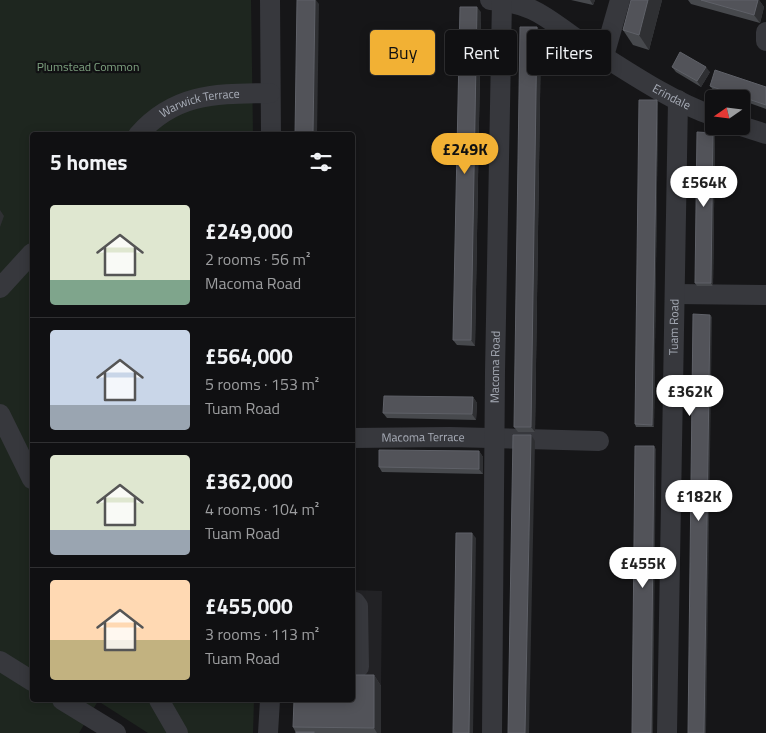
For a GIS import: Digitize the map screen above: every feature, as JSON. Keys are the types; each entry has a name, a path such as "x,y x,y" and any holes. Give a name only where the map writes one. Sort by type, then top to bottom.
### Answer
{"street":[{"path":"270,0 270,132"},
{"name":"Erindale","path":"498,0 530,8 567,30"},
{"name":"Macoma Road","path":"492,733 498,0"},
{"path":"611,32 620,0"},
{"path":"766,32 766,41"},
{"name":"Erindale","path":"611,60 697,111 705,113"},
{"name":"Warwick Terrace","path":"141,132 166,110 188,101 222,94 270,93"},
{"name":"Tuam Road","path":"667,733 678,100"},
{"path":"750,129 766,134"},
{"path":"0,288 30,255"},
{"path":"675,294 766,295"},
{"path":"0,414 30,475"},
{"name":"Macoma Terrace","path":"355,438 494,438 599,441"},
{"path":"355,602 358,606 359,667"},
{"path":"0,661 30,680"},
{"path":"64,702 94,728 116,733"},
{"path":"160,702 178,733"},
{"path":"268,733 270,702"}],"shaded area":[{"path":"355,590 382,591 381,686 355,701"},
{"path":"349,702 353,702 300,733"}],"green space":[{"name":"Plumstead Common","path":"0,0 251,0 253,132 30,132 30,702 97,702 79,733 0,733"},
{"name":"Plumstead Common","path":"100,702 254,702 253,733 148,733"}],"building":[{"path":"297,0 315,0 313,132 295,132"},
{"path":"631,0 648,0 639,35 623,30"},
{"path":"701,0 758,0 754,15"},
{"path":"460,7 477,7 477,30 460,30"},
{"path":"520,27 537,27 537,30 527,30 527,75 536,75 531,427 514,427"},
{"path":"680,52 706,67 697,81 672,67"},
{"path":"715,70 766,87 766,105 750,100 750,90 722,90 710,86"},
{"path":"459,75 476,75 471,340 453,340"},
{"path":"639,100 657,100 652,425 635,424"},
{"path":"697,132 713,135 711,283 695,283"},
{"path":"693,314 710,315 704,733 688,733"},
{"path":"384,396 473,397 472,414 383,413"},
{"path":"513,435 531,435 525,733 508,733"},
{"path":"635,446 654,446 651,733 632,733"},
{"path":"379,450 479,451 479,469 379,467"},
{"path":"456,533 472,533 469,733 453,733"},
{"path":"355,675 374,675 374,728 293,727 294,702 355,702"},
{"path":"314,732 314,733 296,733"}]}
